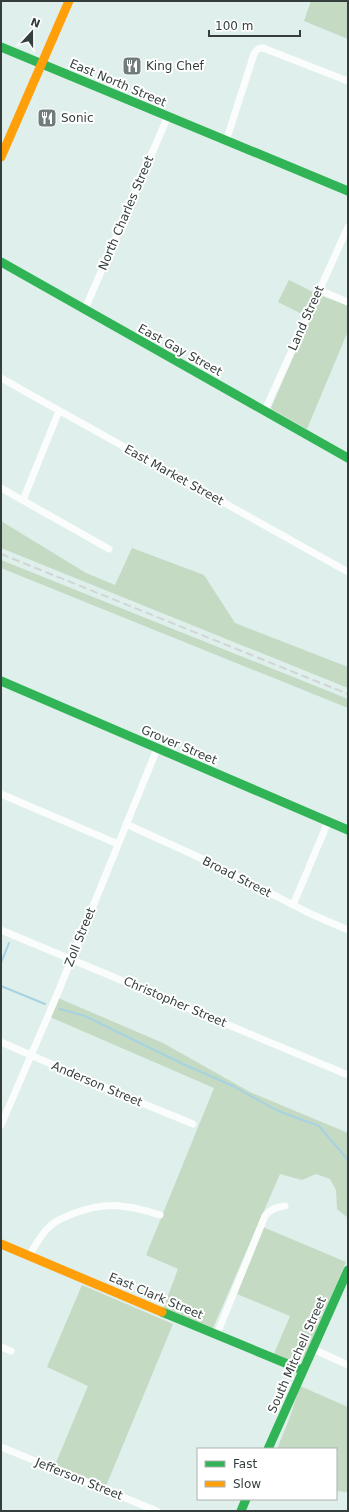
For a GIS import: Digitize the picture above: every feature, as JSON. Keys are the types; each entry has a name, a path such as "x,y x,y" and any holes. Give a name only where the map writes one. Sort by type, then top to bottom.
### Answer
{"street":[{"path":"1,157 4,142 43,64 69,1"},
{"name":"East North Street","path":"1,47 348,190"},
{"path":"226,141 254,54 259,48 263,48 348,82"},
{"name":"North Charles Street","path":"85,309 168,116"},
{"name":"Land Street","path":"265,410 348,227"},
{"name":"East Gay Street","path":"1,262 348,458"},
{"path":"319,290 348,302"},
{"name":"East Market Street","path":"1,378 348,572"},
{"path":"22,500 59,411"},
{"path":"1,488 109,549"},
{"name":"Grover Street","path":"1,681 348,830"},
{"name":"Zoll Street","path":"1,1125 31,1056 157,749"},
{"path":"1,794 118,844"},
{"path":"293,905 328,822"},
{"name":"Broad Street","path":"126,824 348,930"},
{"name":"Christopher Street","path":"1,930 348,1075"},
{"name":"Anderson Street","path":"1,1042 194,1124"},
{"path":"29,1256 41,1236 54,1222 97,1206 119,1205 160,1215"},
{"path":"217,1334 265,1216 269,1211 276,1207 285,1206"},
{"name":"East Clark Street","path":"1,1244 302,1370"},
{"name":"South Mitchell Street","path":"268,1448 302,1370 347,1273"},
{"path":"1,1347 11,1351"},
{"path":"313,1349 348,1365"},
{"name":"Jefferson Street","path":"1,1447 157,1511"},
{"path":"241,1511 246,1500"}],"green space":[{"path":"311,1 348,1 348,39 304,21"},
{"path":"289,280 315,293 304,315 278,302"},
{"path":"322,296 348,306 348,331 307,429 271,408 318,300"},
{"path":"1,521 86,573 115,585 132,548 204,575 235,623 348,667 348,688 1,548"},
{"path":"1,560 348,699 348,708 1,568"},
{"path":"58,998 163,1043 250,1092 348,1133 348,1218 337,1209 336,1190 330,1179 316,1174 302,1180 280,1174 213,1328 163,1309 178,1269 146,1255 214,1088 50,1017"},
{"path":"263,1227 346,1262 304,1358 298,1364 273,1356 290,1316 237,1294"},
{"path":"82,1285 173,1324 106,1486 55,1465 88,1386 47,1367"},
{"path":"300,1386 348,1407 348,1492 337,1491 337,1448 277,1448 290,1417"}],"waterway":[{"path":"1,963 9,943"},
{"path":"1,986 45,1004"},
{"path":"60,1009 85,1016 183,1064 233,1086 278,1111 319,1126 348,1160"}],"railway":[{"path":"1,554 348,694"}],"traffic: fast":[{"path":"1,47 348,191"},
{"path":"1,262 348,458"},
{"path":"1,681 348,830"},
{"path":"268,1448 348,1270"},
{"path":"162,1312 302,1370"},
{"path":"241,1511 246,1500"}],"traffic: slow":[{"path":"1,157 69,1"},
{"path":"1,1244 162,1312"}],"place":[{"name":"King Chef","path":"132,66"},
{"name":"Sonic","path":"47,118"}]}
